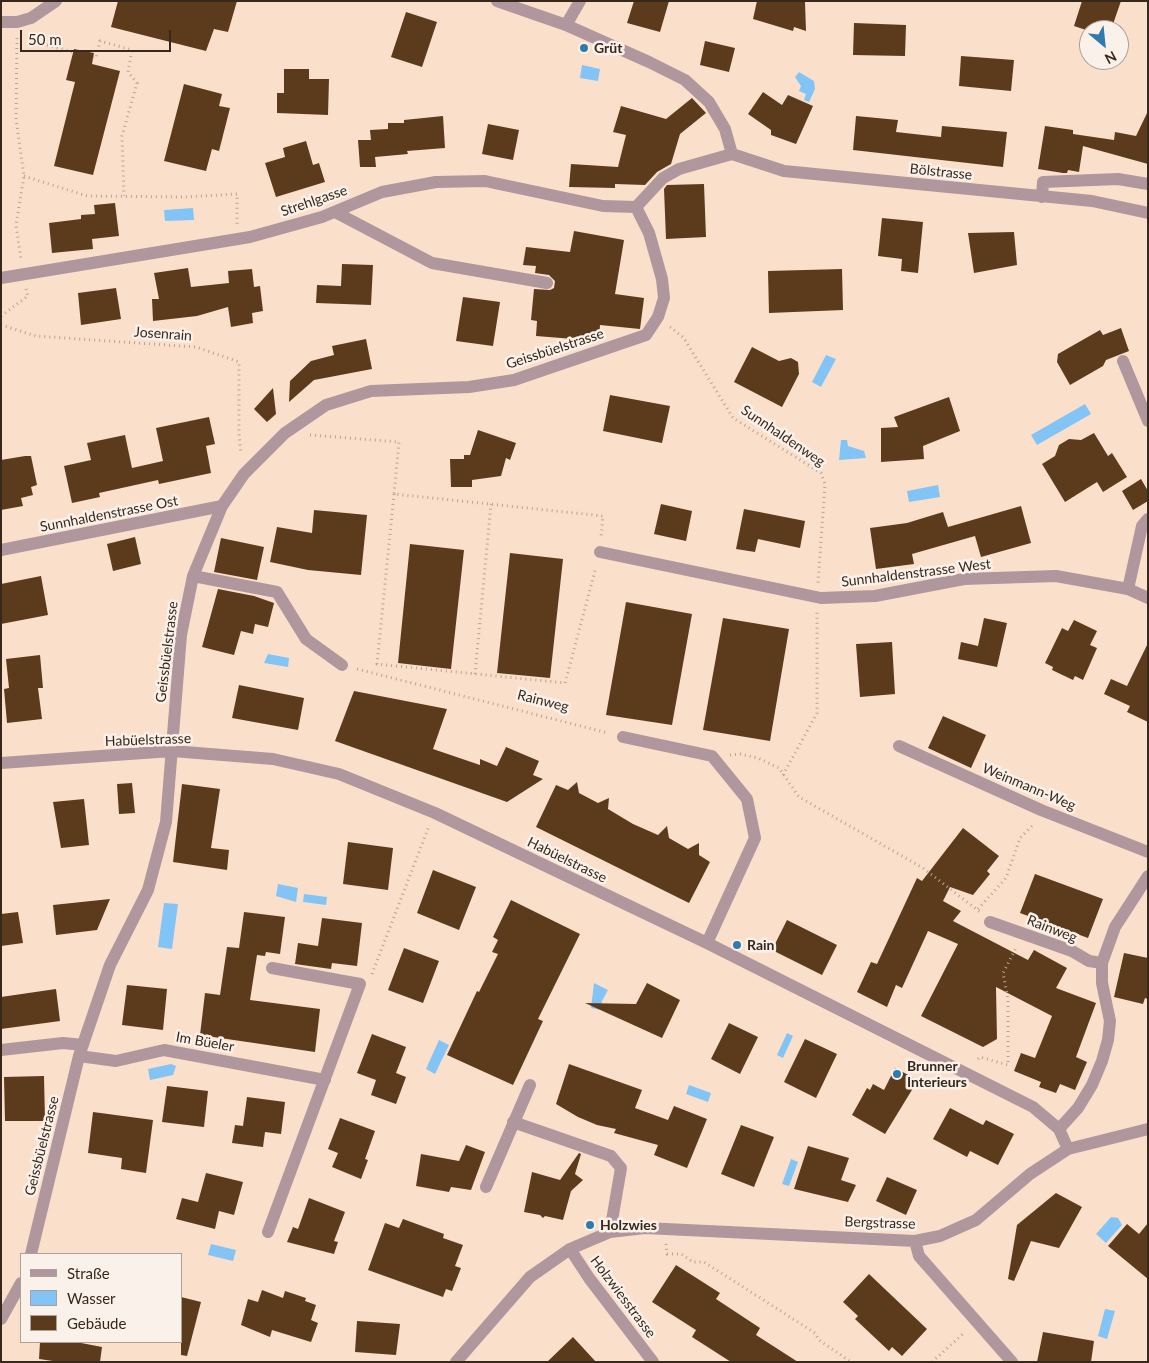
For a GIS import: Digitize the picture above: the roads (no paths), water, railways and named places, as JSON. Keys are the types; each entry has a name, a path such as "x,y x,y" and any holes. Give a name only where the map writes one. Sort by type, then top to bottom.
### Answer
{"street":[{"path":"1,22 21,21 42,12 56,1"},
{"path":"497,1 566,25 685,80 709,102 725,129 732,154 679,169 663,178 636,207"},
{"path":"566,25 580,1"},
{"name":"Bölstrasse","path":"732,154 792,172 1092,202 1148,213"},
{"path":"1042,197 1043,182 1118,178 1148,184"},
{"name":"Strehlgasse","path":"1,278 250,237 335,212 382,192 436,182 484,181 603,206 636,207"},
{"name":"Geissbüelstrasse","path":"31,1253 81,1051 110,965 148,890 166,822 181,635 193,576 222,506 244,474 285,433 326,406 371,392 469,387 514,380 646,335 658,317 664,298 662,279 649,233 636,207"},
{"path":"335,212 432,263 547,283"},
{"path":"1123,361 1148,421"},
{"name":"Sunnhaldenstrasse Ost","path":"1,550 222,506"},
{"path":"1128,588 1142,526 1148,519"},
{"name":"Sunnhaldenstrasse West","path":"600,552 817,598 874,596 964,579 1056,576 1128,588 1148,598"},
{"path":"193,576 277,592 306,639 342,665"},
{"path":"623,737 712,756 747,799 755,838 707,944"},
{"name":"Weinmann-Weg","path":"899,746 1040,810 1148,852"},
{"name":"Habüelstrasse","path":"1,763 172,751 273,759 340,774 435,813 707,944 1033,1107 1059,1129 1068,1149"},
{"path":"1059,1129 1078,1108 1092,1085 1108,1040 1110,1021 1102,983 1102,963 1115,927 1148,876"},
{"name":"Rainweg","path":"992,923 1072,951 1089,961 1102,963"},
{"path":"268,1232 360,984 272,968"},
{"path":"1,1050 63,1043 81,1051"},
{"name":"Im Büeler","path":"81,1051 116,1062 164,1050 325,1080"},
{"path":"486,1187 530,1086"},
{"path":"513,1122 611,1156 621,1168 610,1232"},
{"name":"Bergstrasse","path":"456,1362 530,1277 570,1249 610,1232 626,1229 664,1228 915,1241 940,1236 960,1229 976,1220 1030,1174 1068,1149 1148,1130"},
{"path":"915,1241 919,1256 1012,1362"},
{"name":"Holzwiesstrasse","path":"570,1249 589,1278 653,1362"},
{"path":"1,1319 20,1285"}],"water":[{"path":"582,65 600,69 598,81 580,78"},
{"path":"799,72 814,81 815,89 809,102 804,100 806,94 799,91 801,86 795,77"},
{"path":"193,208 194,220 165,221 164,210"},
{"path":"826,355 836,359 821,387 812,382"},
{"path":"1085,404 1091,414 1037,445 1031,435"},
{"path":"841,440 847,440 848,446 864,451 866,458 839,460"},
{"path":"938,485 940,497 909,502 907,491"},
{"path":"268,654 289,658 288,667 264,663"},
{"path":"278,884 298,888 296,902 276,896"},
{"path":"304,894 327,897 326,905 303,902"},
{"path":"164,903 178,904 172,949 158,947"},
{"path":"594,983 608,990 602,1001 601,1010 591,1008"},
{"path":"787,1033 793,1036 783,1058 777,1055"},
{"path":"439,1040 449,1045 435,1074 426,1069"},
{"path":"171,1064 176,1066 173,1075 150,1080 148,1069"},
{"path":"689,1085 711,1093 708,1102 686,1094"},
{"path":"791,1159 798,1162 789,1186 782,1184"},
{"path":"1111,1217 1118,1218 1122,1225 1106,1243 1096,1234"},
{"path":"211,1244 236,1250 233,1261 208,1255"},
{"path":"1105,1309 1115,1311 1107,1339 1098,1336"}],"place":[{"name":"Grüt","path":"584,48"},
{"name":"Rain","path":"737,945"},
{"name":"Brunner Interieurs","path":"897,1074"},
{"name":"Holzwies","path":"590,1225"}]}
